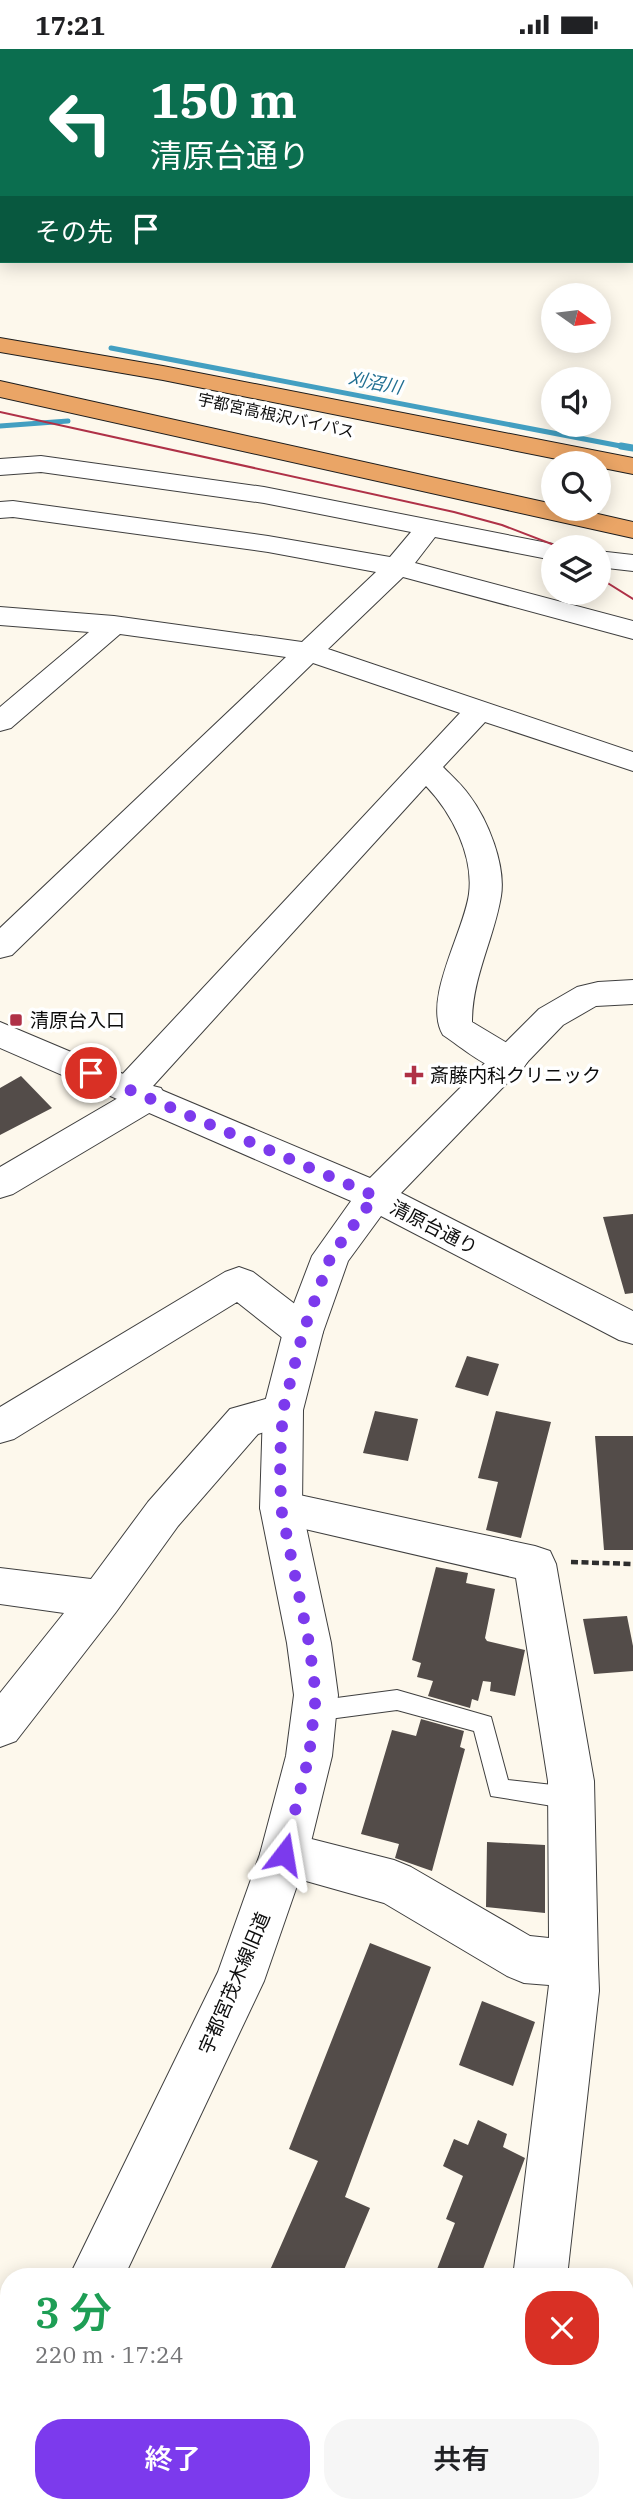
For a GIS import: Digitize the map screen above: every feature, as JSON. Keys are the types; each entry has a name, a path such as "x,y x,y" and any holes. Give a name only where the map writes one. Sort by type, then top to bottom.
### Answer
{"highway":[{"path":"0,345 163,373 633,465"},
{"name":"宇都宮高根沢バイパス","path":"0,357 541,471"},
{"name":"宇都宮高根沢バイパス","path":"0,374 541,488"},
{"path":"0,389 633,530"},
{"path":"611,486 633,490"},
{"path":"611,503 633,507"}],"street":[{"path":"0,442 92,448 102,453 97,471"},
{"path":"0,467 41,464 264,495 541,550"},
{"path":"264,495 268,544"},
{"path":"0,510 13,509 268,544 397,567 633,630"},
{"path":"0,947 397,567 429,527"},
{"path":"611,560 633,563"},
{"path":"0,616 114,625 309,652 633,762"},
{"path":"0,722 114,625"},
{"path":"0,1184 139,1093 480,709"},
{"path":"427,768 457,800 475,837 485,873 485,895 454,998 455,1027 510,1061"},
{"name":"宇都宮茂木線旧道","path":"100,2268 239,1981 284,1854 309,1756 316,1695 309,1643 281,1508 280,1458 283,1410 303,1332 331,1256 375,1196 551,1017 577,998 597,992 633,992"},
{"name":"清原台通り","path":"0,1034 375,1196 633,1329"},
{"path":"0,1427 239,1282 303,1332"},
{"path":"0,1727 101,1599 163,1514 244,1421 283,1410"},
{"path":"281,1508 536,1564 571,1781 574,1963 572,2004 541,2268"},
{"path":"0,1586 101,1599"},
{"path":"284,1854 394,1883 524,1959 574,1963"}],"lane":[{"path":"314,1711 397,1700 484,1724 499,1789 571,1798"}],"path":[{"path":"536,1564 633,1564"}],"building":[{"path":"21,1076 52,1108 0,1135 0,1088"},
{"path":"633,1214 633,1293 625,1294 603,1217"},
{"path":"467,1356 499,1364 488,1396 455,1387"},
{"path":"375,1411 418,1419 408,1461 363,1453"},
{"path":"496,1411 551,1422 521,1538 486,1530 498,1482 478,1478"},
{"path":"595,1436 633,1436 633,1550 604,1550"},
{"path":"436,1567 468,1573 466,1583 495,1589 485,1638 487,1641 525,1650 515,1696 490,1691 491,1682 483,1681 478,1701 472,1699 470,1708 428,1696 433,1681 417,1677 421,1663 412,1660"},
{"path":"627,1616 633,1646 633,1671 594,1674 583,1619"},
{"path":"421,1719 464,1731 460,1747 465,1749 432,1871 395,1858 399,1844 361,1834 392,1730 416,1736"},
{"path":"487,1842 545,1845 545,1913 486,1907"},
{"path":"370,1943 431,1967 345,2197 370,2208 345,2268 271,2268 318,2161 289,2149"},
{"path":"482,2001 535,2022 513,2086 459,2065"},
{"path":"478,2120 507,2134 503,2147 525,2158 483,2268 438,2268 455,2223 446,2219 463,2176 443,2166 454,2139 468,2145"}],"waterway":[{"name":"刈沼川","path":"111,348 631,448"},
{"name":"刈沼川","path":"0,426 68,421"},
{"name":"刈沼川","path":"621,446 633,448"}],"tram line":[{"path":"0,412 454,512 502,525 541,540"},
{"path":"611,585 633,599"}],"place":[{"name":"清原台入口","path":"16,1020"},
{"name":"斎藤内科クリニック","path":"414,1075"}],"route":[{"path":"91,1073 375,1196 331,1256 303,1332 283,1410 281,1508 309,1643 316,1695 309,1756 284,1854"}]}
